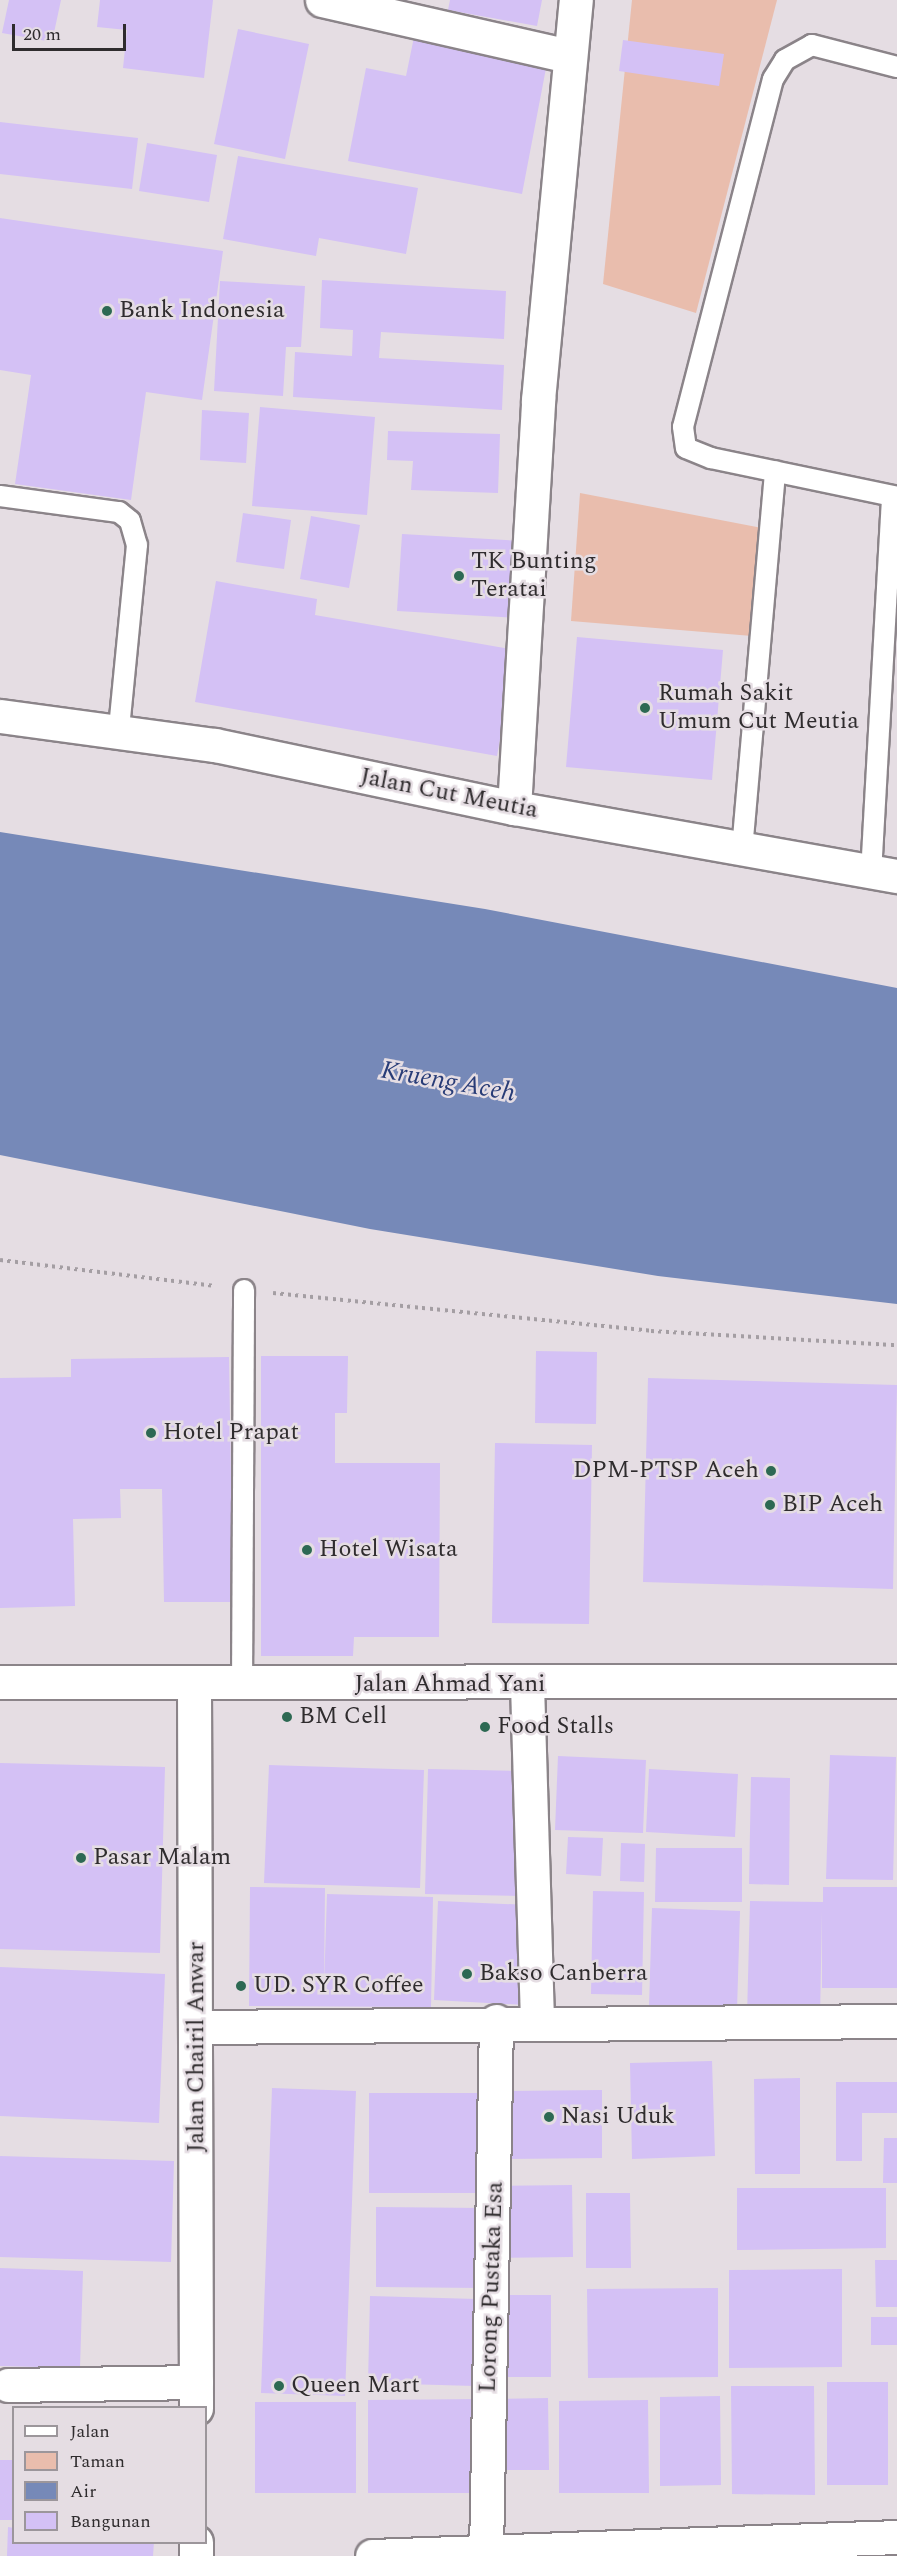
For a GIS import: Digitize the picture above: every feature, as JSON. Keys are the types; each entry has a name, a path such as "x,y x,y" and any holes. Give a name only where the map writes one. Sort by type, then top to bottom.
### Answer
{"street":[{"path":"322,0 569,56"},
{"path":"514,808 538,400 576,0"},
{"name":"Jalan Cut Meutia","path":"0,716 119,728 514,808 884,875"},
{"name":"Jalan Ahmad Yani","path":"1,1684 194,1686 897,1681"},
{"path":"527,1684 537,2020"},
{"name":"Jalan Chairil Anwar","path":"194,1686 199,2027 196,2395"},
{"path":"199,2027 537,2020 897,2021"},
{"name":"Lorong Pustaka Esa","path":"486,2552 496,2021"},
{"path":"8,2385 196,2395"},
{"path":"372,2556 897,2537"}],"lane":[{"path":"884,875 895,497 695,452 686,448 683,427 773,79 785,60 812,45 897,67"},
{"path":"742,850 775,471"},
{"path":"0,496 118,512 130,521 137,545 119,728"},
{"path":"242,1685 244,1290"}],"path":[{"path":"0,1260 244,1290 651,1331 897,1345"}],"green space":[{"path":"632,0 777,0 696,313 603,284"},
{"path":"580,493 762,528 752,636 571,621"}],"water":[{"name":"Krueng Aceh","path":"0,832 485,909 897,988 897,1304 658,1276 370,1229 0,1155"}],"building":[{"path":"9,0 61,0 52,42 2,33"},
{"path":"100,0 213,0 204,78 123,68 127,30 97,27"},
{"path":"450,0 542,0 537,26 448,10"},
{"path":"238,29 309,44 285,159 214,144"},
{"path":"414,37 547,63 522,194 348,161 366,68 406,76"},
{"path":"623,40 724,54 719,86 619,71"},
{"path":"0,122 138,138 132,189 0,174"},
{"path":"147,143 217,155 209,202 139,191"},
{"path":"238,156 418,188 406,254 319,238 316,256 223,239"},
{"name":"Bank Indonesia","path":"0,218 223,251 202,400 146,392 131,500 15,484 31,375 0,370"},
{"path":"322,280 506,291 504,339 381,332 379,358 504,365 502,410 293,397 295,352 352,356 353,330 320,328"},
{"path":"220,281 305,286 301,347 286,347 283,396 214,391"},
{"path":"260,407 375,417 367,515 252,506"},
{"path":"202,410 249,413 246,463 200,460"},
{"path":"388,431 500,434 498,493 411,490 413,461 387,460"},
{"path":"243,513 291,520 284,569 236,562"},
{"path":"311,516 360,525 349,588 300,579"},
{"name":"TK Bunting Teratai","path":"402,534 521,541 517,618 397,611"},
{"path":"216,581 317,599 315,615 516,650 497,756 195,702"},
{"name":"Rumah Sakit Umum Cut Meutia","path":"577,637 723,650 712,780 566,767"},
{"path":"536,1351 597,1352 596,1424 535,1423"},
{"name":"Hotel Wisata","path":"261,1356 348,1356 347,1413 335,1413 335,1463 440,1463 439,1637 354,1637 353,1656 261,1656"},
{"name":"Hotel Prapat","path":"229,1357 233,1602 164,1602 162,1489 120,1489 121,1518 73,1519 75,1606 0,1608 0,1378 71,1377 71,1359"},
{"name":"BIP Aceh","path":"648,1378 897,1385 893,1589 643,1582"},
{"path":"495,1443 592,1445 589,1624 492,1623"},
{"path":"830,1755 896,1757 893,1880 826,1879"},
{"path":"558,1756 646,1760 643,1833 555,1830"},
{"name":"Pasar Malam","path":"0,1763 165,1767 160,1953 0,1949"},
{"path":"269,1765 424,1770 420,1888 264,1883"},
{"path":"428,1769 526,1771 523,1896 425,1894"},
{"path":"649,1769 738,1774 735,1837 646,1832"},
{"path":"751,1777 790,1778 789,1885 749,1884"},
{"path":"568,1837 603,1838 601,1876 566,1874"},
{"path":"621,1843 645,1844 644,1882 620,1881"},
{"path":"656,1848 742,1848 742,1902 655,1902"},
{"path":"250,1887 325,1888 324,1988 327,1894 433,1897 431,2007 249,2006"},
{"path":"823,1887 897,1887 897,1988 822,1988 822,1911 820,2018 747,2016 750,1901 823,1902"},
{"path":"593,1891 644,1892 642,1995 591,1994"},
{"path":"438,1901 530,1905 526,2005 434,2000"},
{"path":"652,1908 740,1911 737,2010 649,2007"},
{"path":"0,1967 165,1974 159,2123 0,2116"},
{"path":"712,2061 715,2156 632,2159 630,2063"},
{"path":"800,2078 800,2174 755,2174 754,2079"},
{"path":"836,2082 897,2082 897,2113 862,2113 862,2161 836,2161"},
{"path":"272,2088 356,2091 345,2396 261,2393"},
{"path":"602,2090 602,2158 506,2159 506,2091"},
{"path":"369,2093 486,2093 486,2193 369,2193"},
{"path":"884,2138 897,2138 897,2183 883,2183"},
{"path":"0,2156 174,2161 171,2262 0,2257"},
{"path":"572,2185 573,2257 498,2258 498,2186"},
{"path":"737,2188 886,2188 886,2248 737,2250"},
{"path":"586,2193 630,2193 631,2268 586,2268"},
{"path":"376,2207 483,2208 482,2288 376,2287"},
{"path":"875,2260 897,2260 897,2307 876,2307"},
{"path":"0,2268 83,2271 80,2368 0,2366"},
{"path":"842,2269 842,2367 729,2368 729,2270"},
{"path":"718,2288 718,2377 588,2378 587,2289"},
{"path":"497,2295 551,2295 551,2377 498,2377"},
{"path":"370,2296 477,2299 475,2386 368,2383"},
{"path":"871,2317 897,2317 897,2345 871,2345"},
{"path":"827,2382 888,2382 888,2485 827,2485"},
{"path":"731,2386 814,2386 815,2495 732,2494"},
{"path":"720,2396 721,2485 660,2486 660,2397"},
{"path":"548,2398 549,2470 492,2470 492,2399"},
{"path":"481,2399 482,2493 368,2493 368,2400"},
{"path":"648,2400 649,2493 559,2493 559,2401"},
{"path":"255,2402 356,2402 356,2493 255,2493"},
{"path":"0,2460 12,2460 12,2520 0,2520"},
{"path":"8,2527 12,2528 12,2544 154,2544 153,2556 7,2556"}],"place":[{"name":"Bank Indonesia","path":"107,311"},
{"name":"TK Bunting Teratai","path":"459,576"},
{"name":"Rumah Sakit Umum Cut Meutia","path":"645,708"},
{"name":"Hotel Prapat","path":"151,1433"},
{"name":"DPM-PTSP Aceh","path":"771,1471"},
{"name":"BIP Aceh","path":"770,1505"},
{"name":"Hotel Wisata","path":"307,1550"},
{"name":"BM Cell","path":"287,1717"},
{"name":"Food Stalls","path":"485,1727"},
{"name":"Pasar Malam","path":"81,1858"},
{"name":"Bakso Canberra","path":"467,1974"},
{"name":"UD. SYR Coffee","path":"241,1986"},
{"name":"Nasi Uduk","path":"549,2117"},
{"name":"Queen Mart","path":"279,2386"}]}
